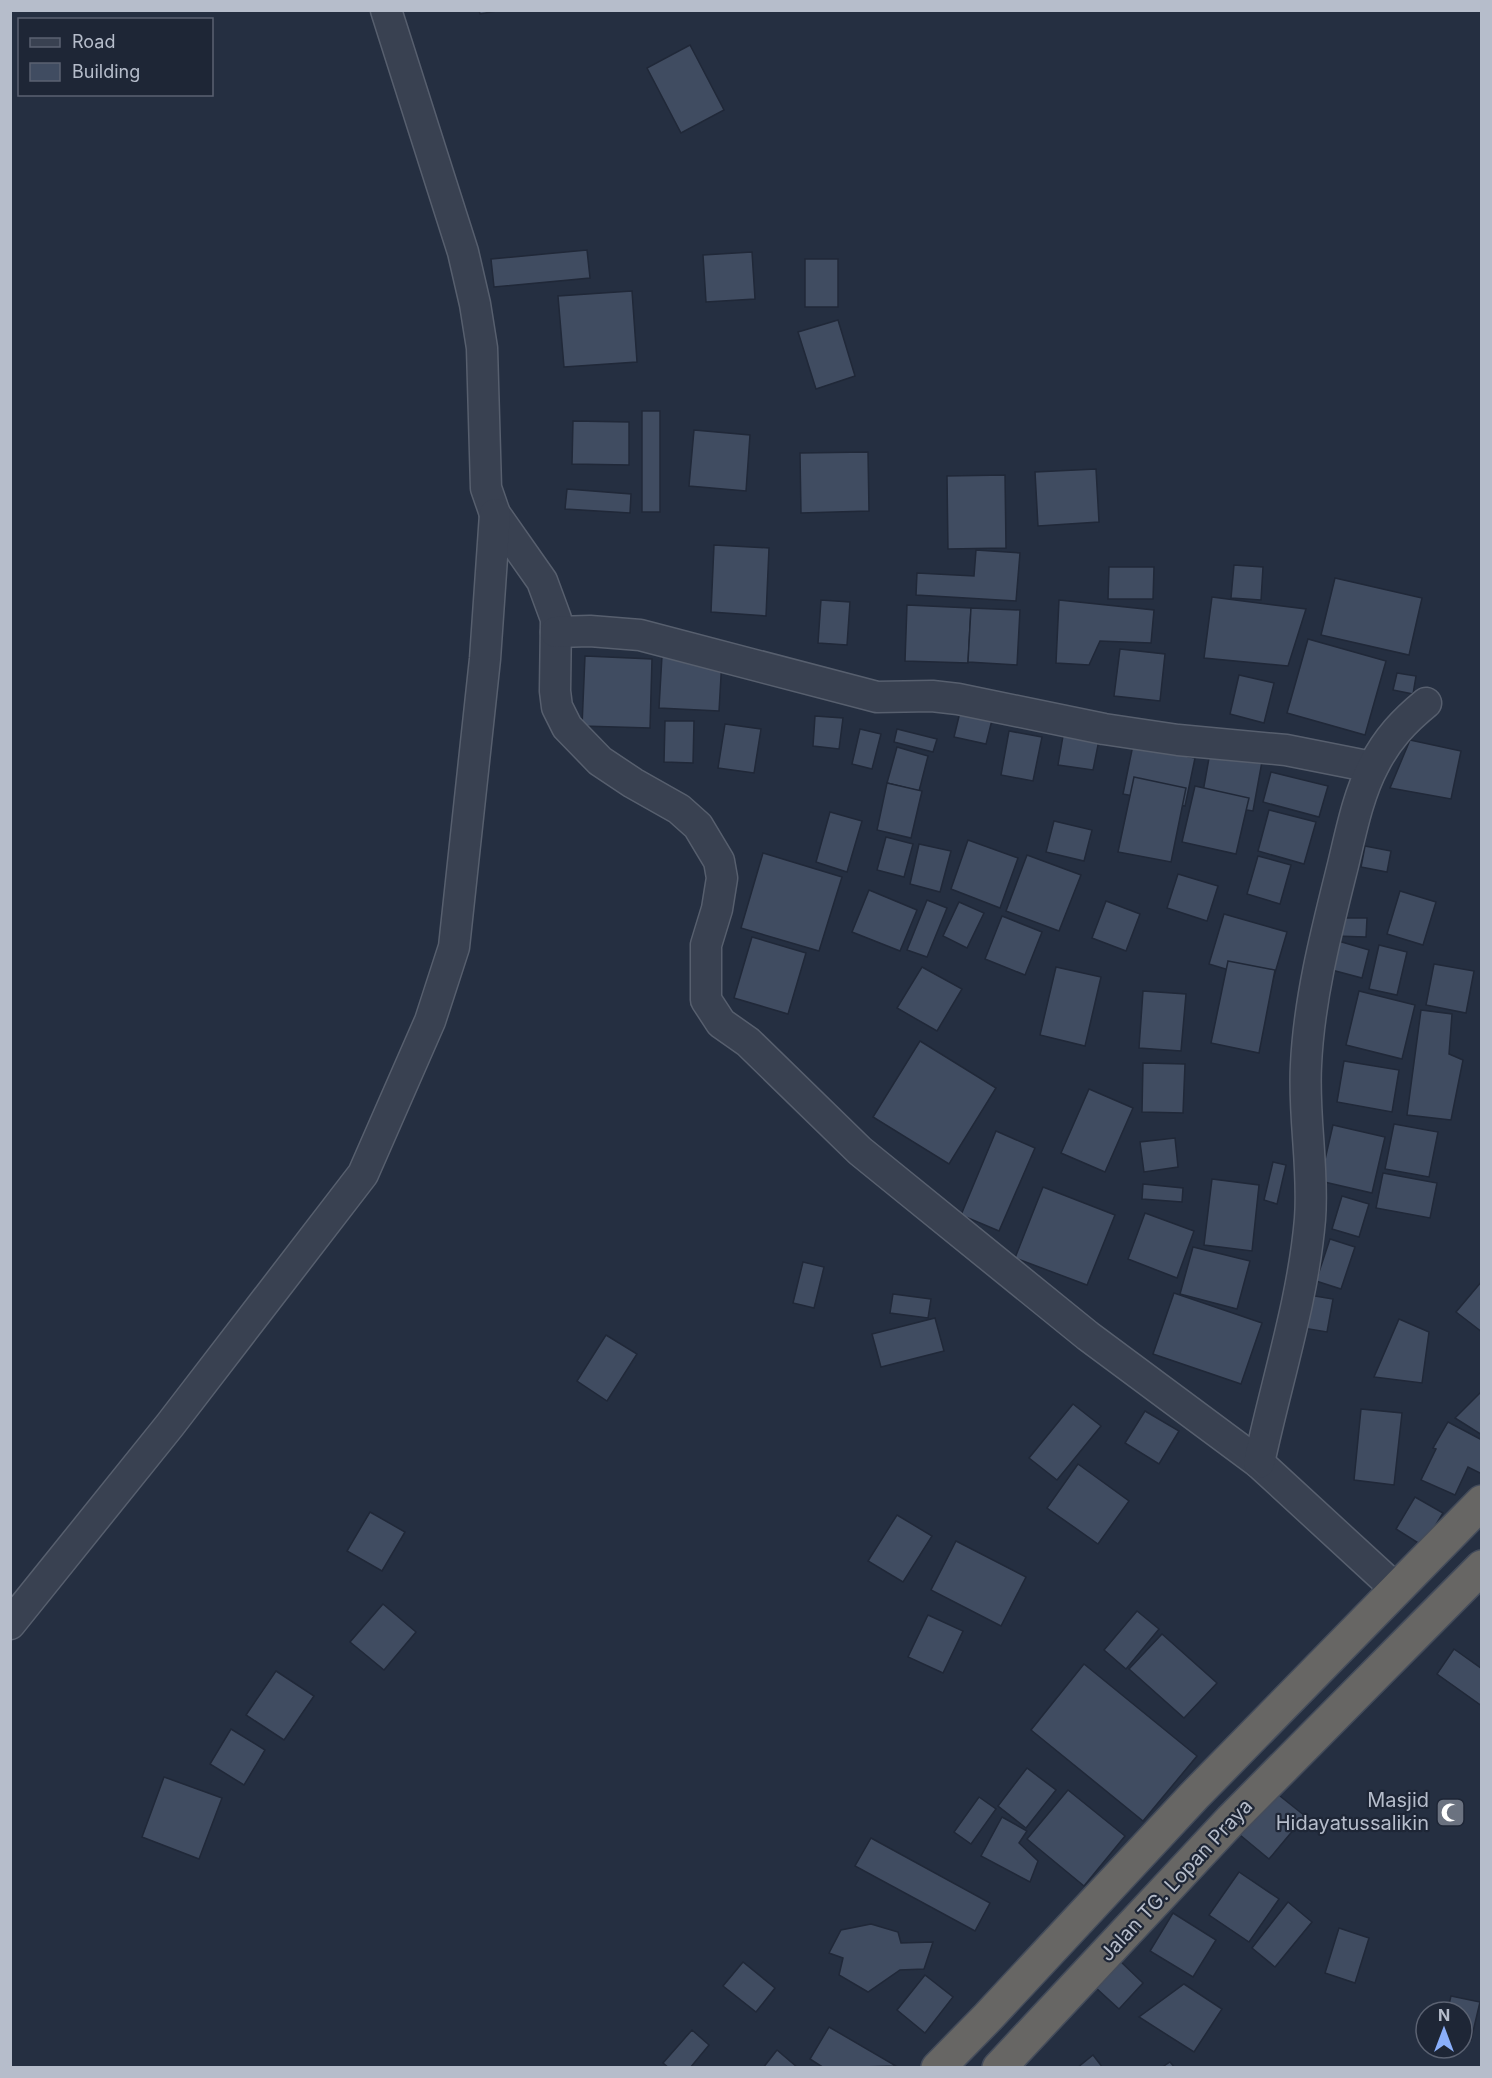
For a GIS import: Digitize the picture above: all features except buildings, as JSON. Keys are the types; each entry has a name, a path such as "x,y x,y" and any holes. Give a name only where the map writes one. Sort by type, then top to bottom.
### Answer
{"highway":[{"path":"938,2067 988,2017 1194,1796 1482,1502"},
{"name":"Jalan TG. Lopan Praya","path":"999,2067 1231,1820 1482,1567"},
{"path":"988,2017 1023,2042"}],"street":[{"path":"386,10 463,252 475,304 482,348 486,488 495,514 542,581 556,619 555,691 557,706 567,727 600,760 633,783 679,809 698,826 719,861 722,878 717,909 706,945 706,1000 721,1023 748,1042 860,1151 1088,1336 1259,1463 1396,1589"},
{"path":"10,1624 170,1425 363,1174 430,1021 454,947 485,659 495,514"},
{"path":"556,632 590,631 640,635 877,697 932,696 958,699 1104,729 1178,740 1286,750 1372,767"},
{"path":"1259,1463 1305,1260 1310,1216 1305,1110 1306,1062 1312,1013 1338,885 1354,821 1372,767 1396,730 1425,703"}],"place":[{"name":"Masjid Hidayatussalikin","path":"1450,1812"}]}
